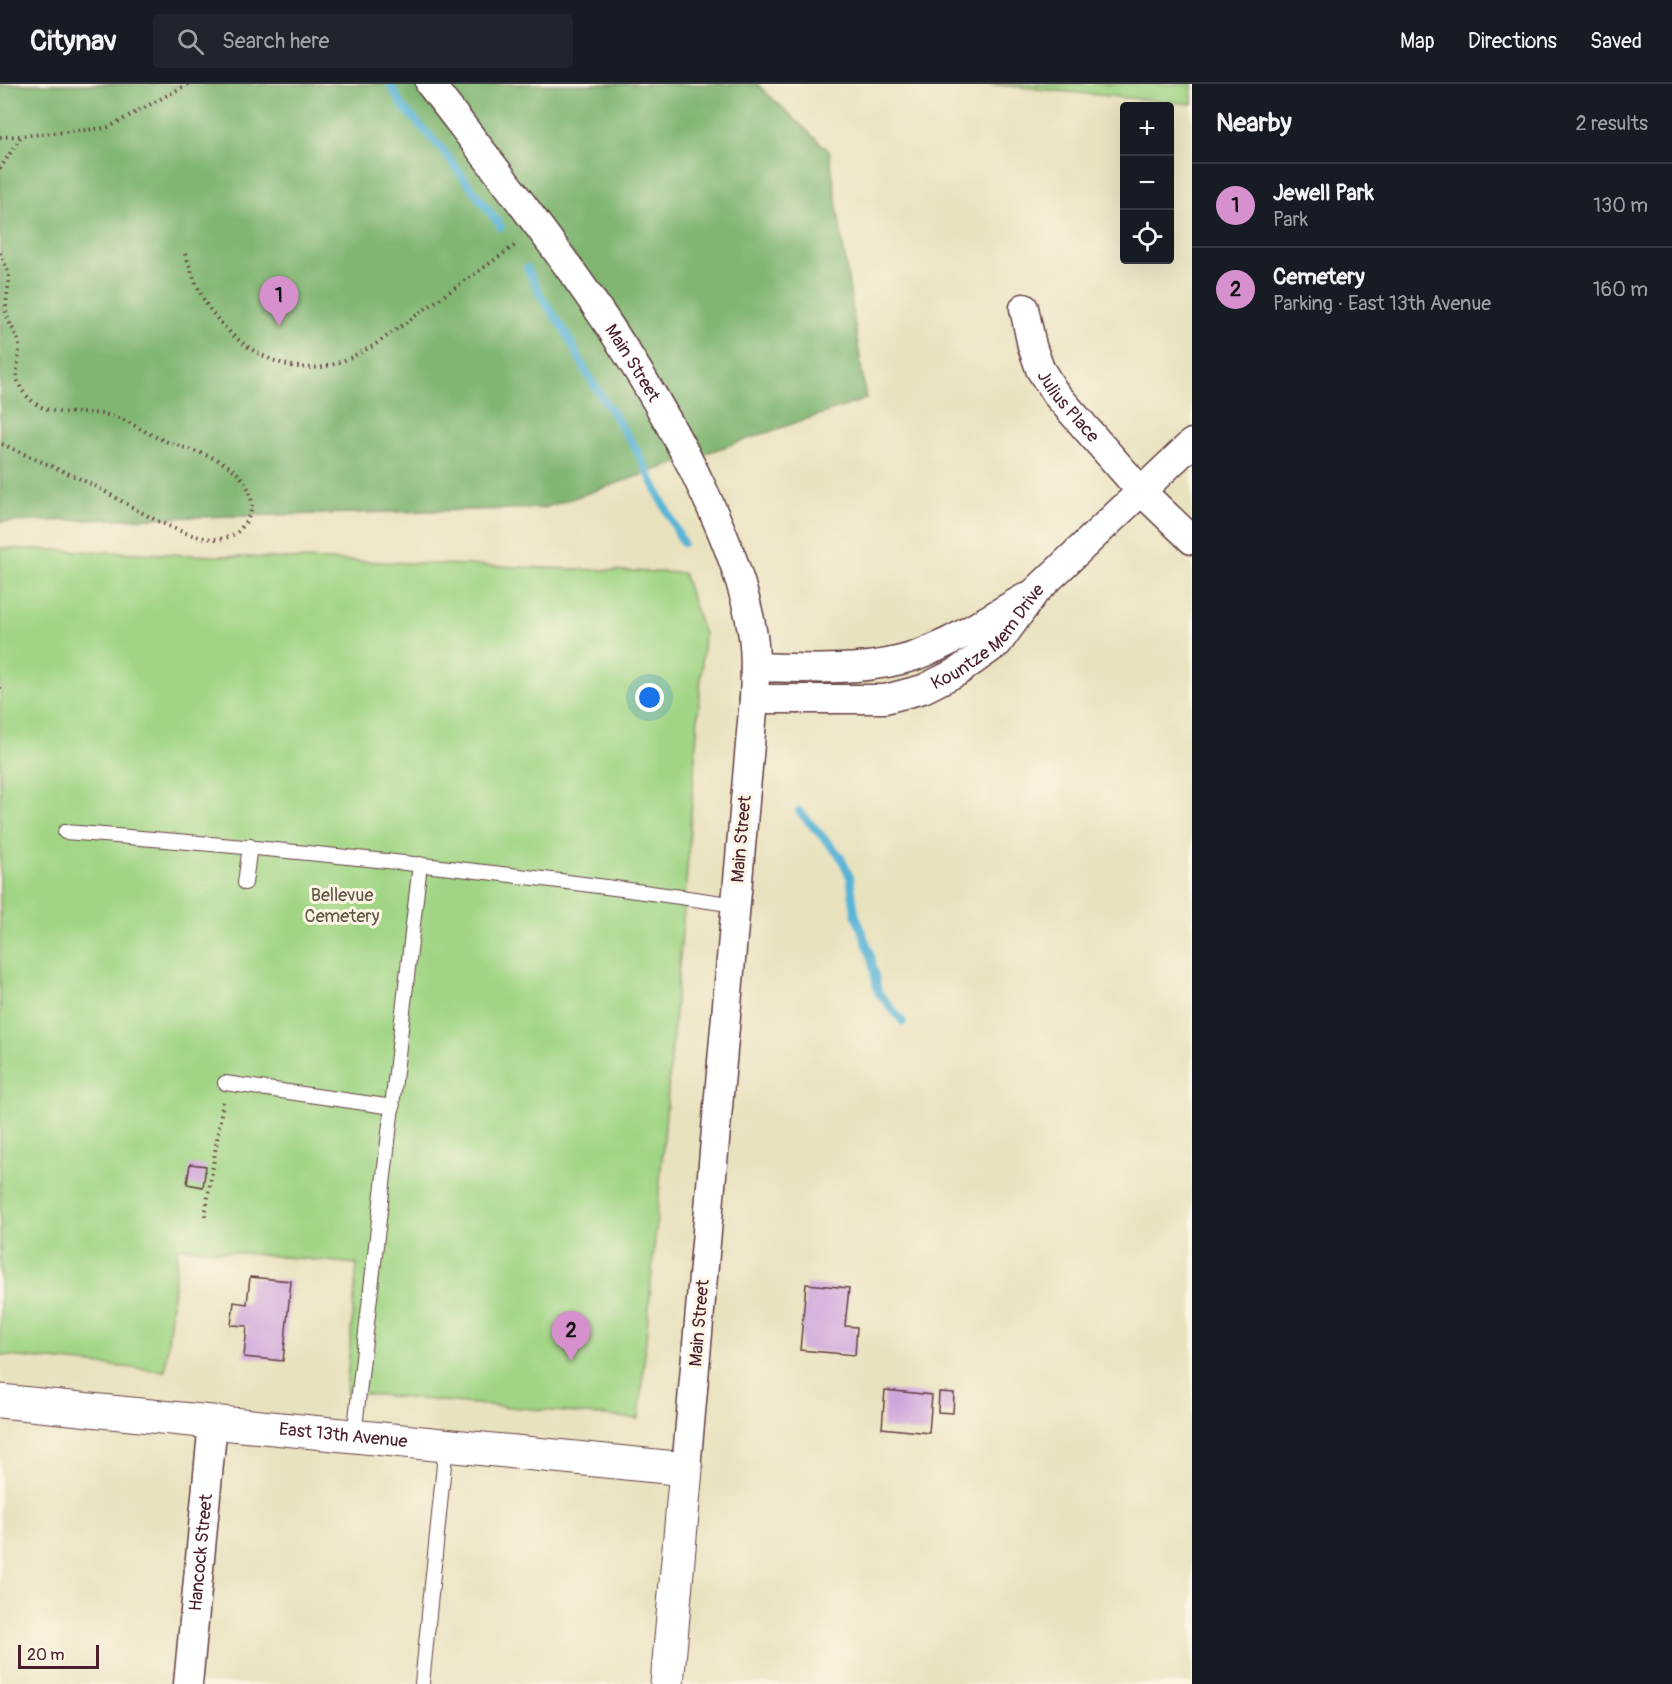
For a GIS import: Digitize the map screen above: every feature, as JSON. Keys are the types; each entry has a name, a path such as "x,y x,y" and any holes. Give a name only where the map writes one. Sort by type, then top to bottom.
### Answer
{"street":[{"name":"Main Street","path":"430,84 540,229 618,340 688,457 719,527 745,597 753,637 754,699 667,1684"},
{"name":"Julius Place","path":"1024,308 1032,346 1040,369 1054,393 1140,490 1192,540"},
{"path":"1035,592 1192,443"},
{"name":"Kountze Mem Drive","path":"755,667 874,666 904,659 937,646 1035,592"},
{"name":"Kountze Mem Drive","path":"754,699 885,699 923,689 957,672 998,643 1035,592"},
{"name":"East 13th Avenue","path":"0,1401 686,1469"},
{"name":"Hancock Street","path":"188,1684 213,1422"}],"lane":[{"path":"65,832 250,846 420,864 736,905"},
{"path":"245,883 250,846"},
{"path":"354,1436 420,864"},
{"path":"225,1083 393,1107"},
{"path":"422,1684 446,1445"}],"path":[{"path":"0,137 107,128 188,84"},
{"path":"0,169 21,136"},
{"path":"185,254 210,309 256,352 276,363 295,368 323,367 350,358 373,346 498,255 540,229"},
{"path":"0,253 9,276 6,313 20,346 15,374 26,395 43,407 63,414 109,415 126,420 158,438 225,463 248,487 252,501 249,517 239,530 227,539 206,539 156,520 98,488 0,443"},
{"path":"0,687 3,683"},
{"path":"205,1216 223,1101"}],"green space":[{"path":"0,84 757,84 829,151 866,399 544,508 0,522"},
{"path":"987,84 1192,84 1192,104"},
{"name":"Bellevue Cemetery","path":"0,548 683,573 704,634 685,898 639,1419 346,1392 357,1264 178,1247 165,1371 0,1355"}],"building":[{"path":"190,1164 206,1166 203,1187 187,1184"},
{"path":"250,1277 291,1281 283,1361 244,1357 247,1326 231,1325 234,1302 247,1304"},
{"path":"806,1284 849,1288 845,1326 857,1327 855,1355 800,1350"},
{"path":"885,1390 932,1395 929,1433 882,1428"},
{"path":"939,1392 954,1393 953,1413 938,1412"}],"waterway":[{"path":"390,84 402,106 441,148 501,227"},
{"path":"527,268 542,298 565,331 589,377 636,449 683,543"},
{"path":"799,811 840,856 850,877 855,913 871,956 878,992 903,1022"}],"place":[{"name":"Jewell Park","path":"279,326"},
{"name":"Cemetery","path":"571,1361"}]}
